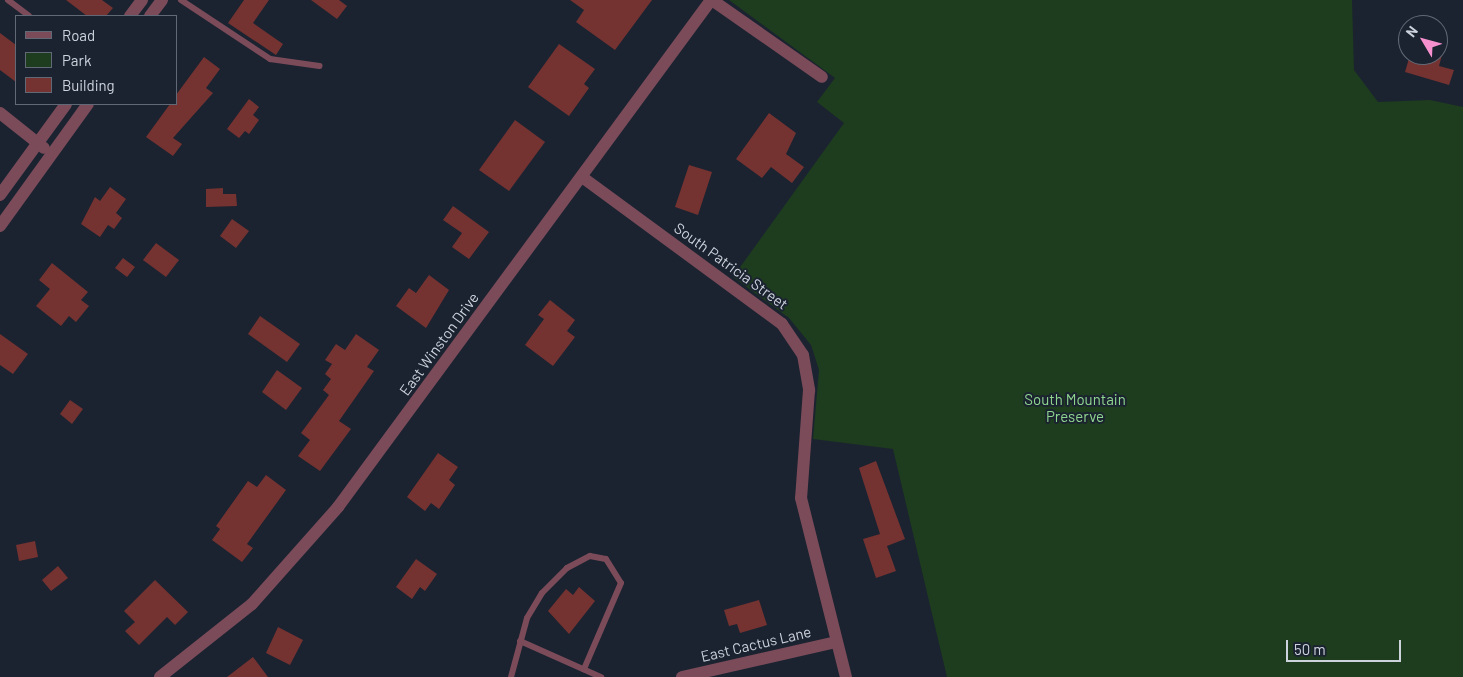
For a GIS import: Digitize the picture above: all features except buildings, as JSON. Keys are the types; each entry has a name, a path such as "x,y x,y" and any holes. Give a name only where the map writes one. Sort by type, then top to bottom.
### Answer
{"street":[{"path":"131,15 142,0"},
{"path":"151,15 162,0"},
{"path":"711,0 822,77"},
{"name":"East Winston Drive","path":"160,677 252,604 338,507 711,0"},
{"path":"0,195 65,105"},
{"path":"0,226 87,105"},
{"path":"0,113 52,154"},
{"name":"South Patricia Street","path":"582,177 782,324 803,355 809,390 801,498 846,677"},
{"name":"East Cactus Lane","path":"682,677 836,642"}],"lane":[{"path":"8,0 28,15"},
{"path":"181,0 270,60 320,66"},
{"path":"511,677 527,618 542,593 567,568 590,556 606,559 622,583 584,669"},
{"path":"520,641 601,677"}],"green space":[{"name":"South Mountain Preserve","path":"729,0 1352,0 1354,70 1378,102 1430,100 1463,107 1463,677 947,677 893,449 813,439 819,370 811,345 789,318 733,277 844,123 817,102 835,78"}]}
